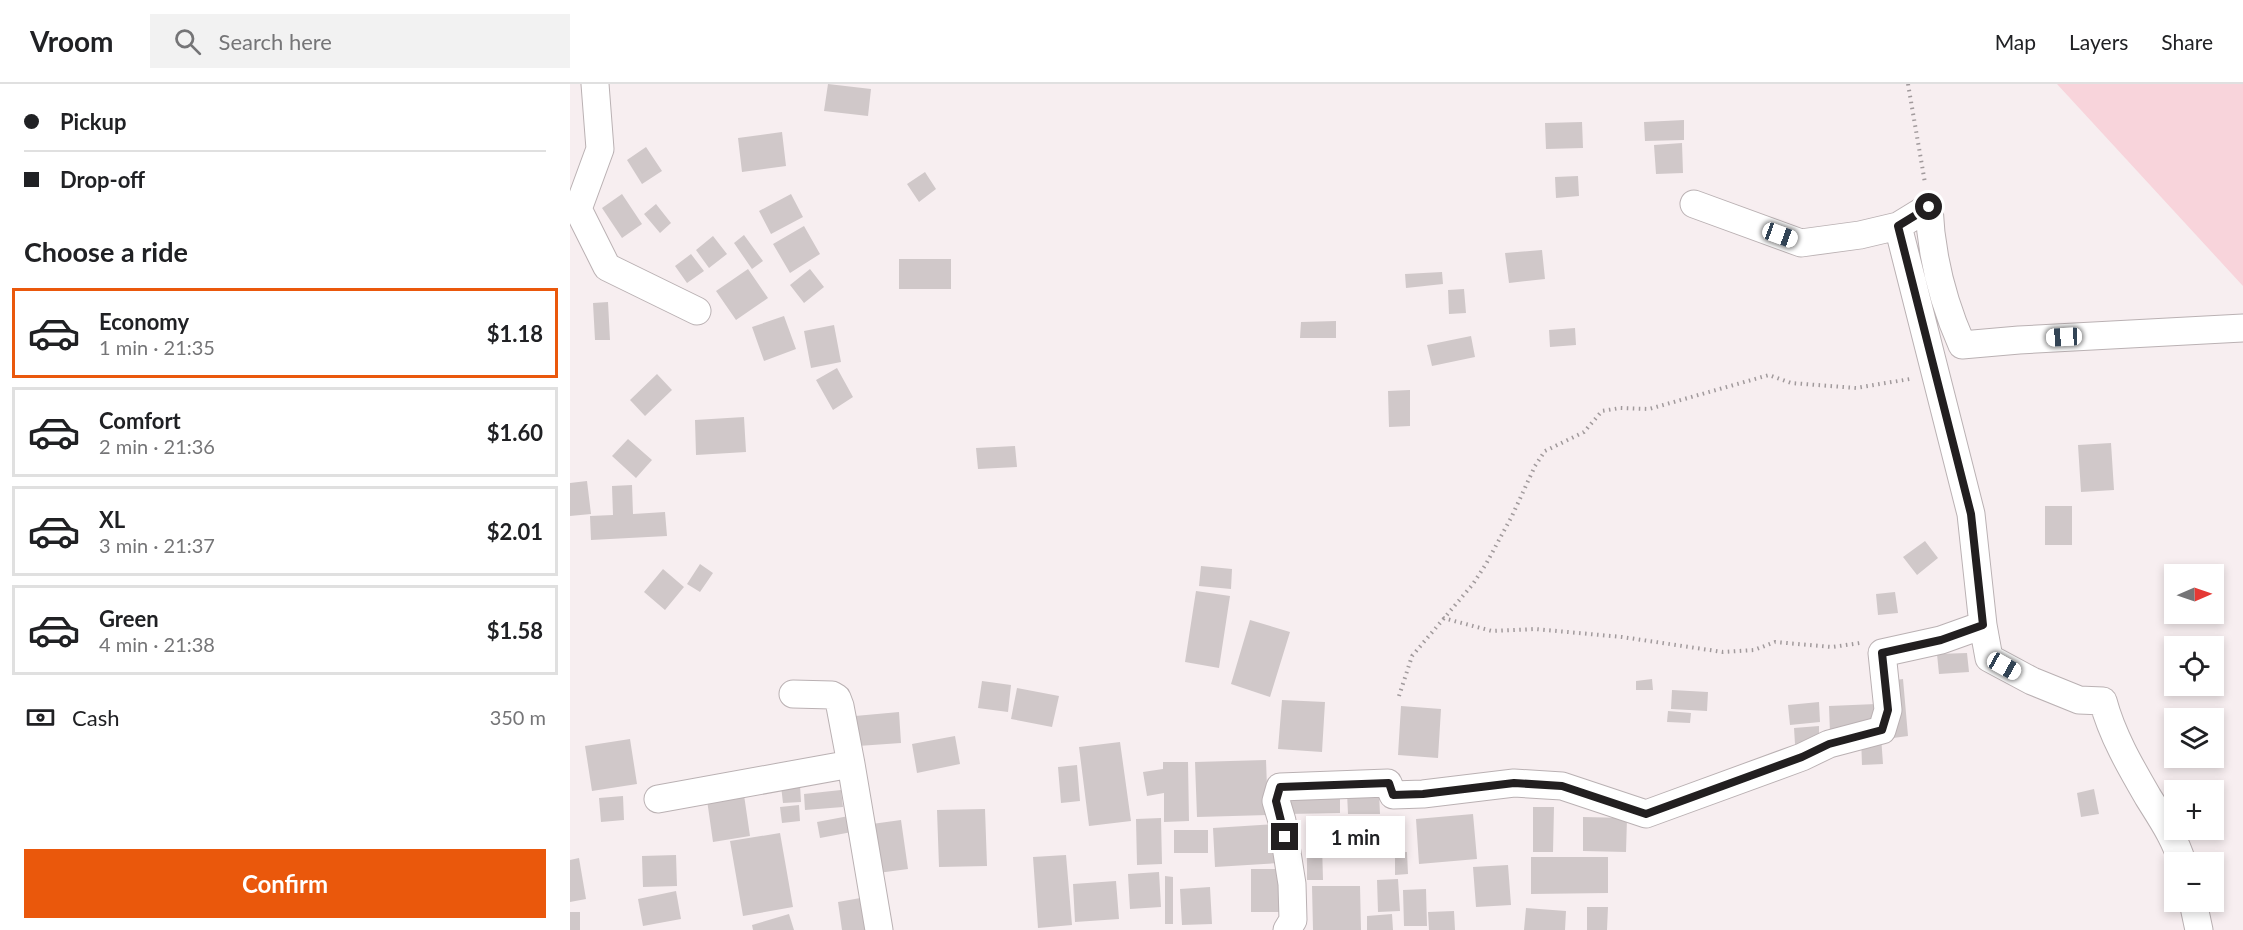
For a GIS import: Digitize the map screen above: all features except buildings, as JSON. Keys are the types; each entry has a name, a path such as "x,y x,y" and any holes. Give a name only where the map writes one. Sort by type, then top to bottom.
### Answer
{"street":[{"path":"595,84 600,149 578,208 607,267 697,312"},
{"path":"1694,204 1801,243 1898,226 1929,207 1930,232 1949,316 1962,345 2243,328"},
{"path":"1898,226 1971,514 1983,625 1989,658 2032,681 2079,700 2103,700 2110,725 2179,852"},
{"path":"1287,930 1293,920 1292,884 1282,820 1276,801 1280,787 1389,783 1393,795 1423,794 1514,783 1553,785 1646,814 1802,757 1829,744 1882,730 1888,710 1882,653 1941,640 1983,625"},
{"path":"793,694 832,695 837,698 840,706 879,930"},
{"path":"657,799 850,764"},
{"path":"2195,912 2199,930"}],"path":[{"path":"1908,84 1929,207"},
{"path":"1400,696 1412,656 1473,584 1486,564 1535,466 1545,451 1584,432 1602,411 1620,408 1649,409 1769,375 1791,383 1856,388 1936,374"},
{"path":"1443,618 1492,631 1535,629 1622,637 1723,652 1754,650 1775,642 1832,647 1861,643 1882,653"}],"shaded area":[{"path":"2057,84 2243,84 2243,286"}],"route":[{"path":"1285,837 1276,801 1280,787 1389,783 1393,795 1423,794 1514,783 1562,786 1646,814 1802,757 1829,744 1882,730 1888,710 1882,653 1941,640 1983,625 1971,514 1941,401 1929,340 1898,226 1929,207"}]}
